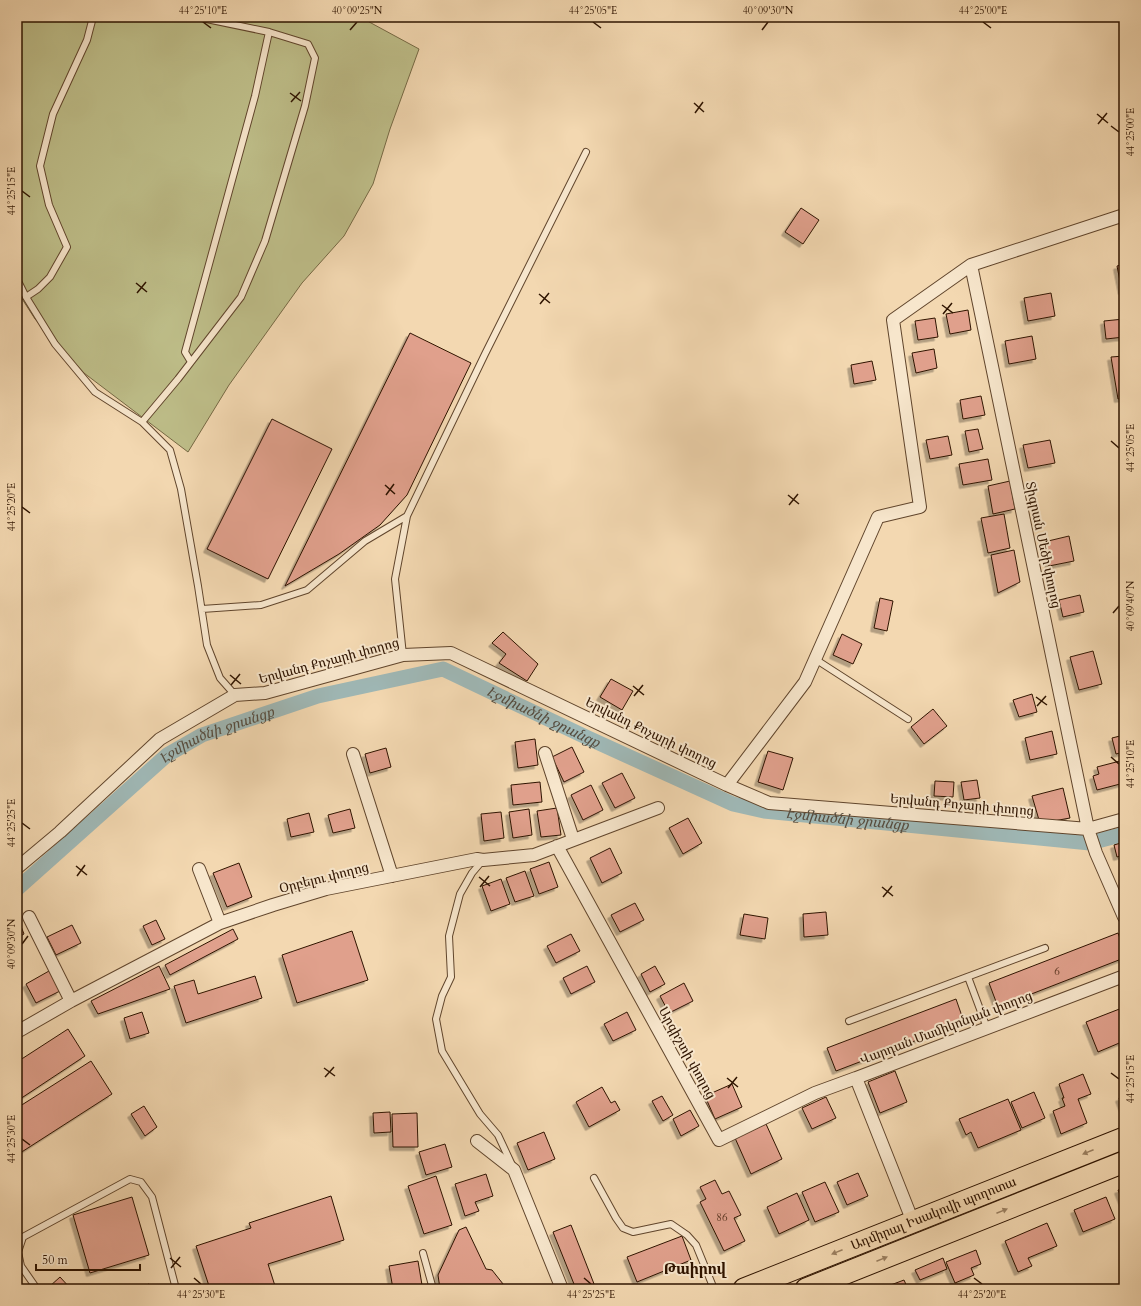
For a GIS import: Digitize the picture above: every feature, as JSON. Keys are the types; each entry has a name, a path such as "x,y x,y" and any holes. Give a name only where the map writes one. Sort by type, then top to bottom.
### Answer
{"highway":[{"name":"Ադմիրալ Իսակովի պողոտա","path":"744,1289 1124,1138"},
{"name":"Ադմիրալ Իսակովի պողոտա","path":"806,1289 1124,1162"}],"street":[{"path":"727,785 805,682 878,517 920,507 893,320 971,265 1124,215"},
{"name":"Տիգրան Մեծի փողոց","path":"971,265 1088,829 1096,854 1124,918"},
{"name":"Երվանդ Քոչարի փողոց","path":"17,868 60,832 160,739 235,695 265,693 403,655 451,653 727,785 769,803 1088,829 1124,820"},
{"path":"545,753 573,839"},
{"path":"353,754 392,876"},
{"name":"Օրբելու փողոց","path":"17,1032 71,1001 220,924 273,905 326,889 478,859 483,860 534,855 658,808"},
{"name":"Արգիշտի փողոց","path":"557,846 719,1140 815,1093 856,1078"},
{"path":"199,869 220,924"},
{"path":"29,917 71,1001"},
{"name":"Վարդան Մամիկոնյան փողոց","path":"914,1222 856,1078 1124,976"},
{"path":"477,1142 514,1170 562,1289"}],"lane":[{"path":"26,297 38,289 50,277 67,247 49,205 40,166 53,114 87,40 93,17"},
{"path":"142,422 191,362 240,297 265,241 305,106 315,58 308,44 269,32 198,17"},
{"path":"191,362 185,352 255,96 269,32"},
{"path":"403,655 395,579 407,516 485,354 586,152"},
{"path":"17,279 26,297 55,344 95,392 142,422 170,450 181,489 207,645 220,678 235,695"},
{"path":"202,609 261,606 307,590 365,541 407,516"},
{"path":"815,659 908,719"},
{"path":"483,860 472,873 460,894 449,936 451,977 442,996 436,1019 442,1051 480,1114 498,1135 514,1170"},
{"path":"849,1021 1045,948"},
{"path":"968,977 987,1028"},
{"path":"594,1178 623,1228 633,1232 671,1224 687,1235 696,1245 714,1289"},
{"path":"37,1289 21,1266 18,1252 23,1237 130,1179 141,1182 152,1197 176,1289"},
{"path":"423,1253 433,1289"}],"green space":[{"path":"17,17 360,17 419,49 390,129 373,184 344,236 302,283 229,385 188,452 84,373 35,319 17,291"}],"building":[{"path":"801,208 819,220 803,244 785,232"},
{"path":"1124,264 1124,291 1122,291 1117,266"},
{"path":"1051,293 1055,316 1028,321 1024,298"},
{"path":"968,310 971,330 950,334 946,314"},
{"path":"935,318 938,337 918,340 915,321"},
{"path":"1124,319 1124,337 1106,339 1104,321"},
{"path":"410,333 471,363 407,495 380,525 339,554 285,586"},
{"path":"1032,336 1036,359 1009,364 1005,341"},
{"path":"934,349 937,368 916,373 912,353"},
{"path":"1124,356 1124,398 1118,399 1111,357"},
{"path":"872,361 876,380 854,384 851,365"},
{"path":"981,396 985,415 963,419 960,400"},
{"path":"272,419 332,449 268,579 207,549"},
{"path":"978,429 983,449 969,452 965,431"},
{"path":"948,436 952,455 930,459 926,440"},
{"path":"1050,440 1055,463 1028,468 1023,445"},
{"path":"988,459 992,480 963,485 959,464"},
{"path":"1010,481 1015,509 993,514 988,486"},
{"path":"1004,514 1010,548 988,553 981,518"},
{"path":"1069,536 1074,561 1049,566 1044,542"},
{"path":"1014,550 1020,582 998,593 991,555"},
{"path":"1080,595 1084,612 1063,617 1059,600"},
{"path":"880,598 893,601 887,631 874,628"},
{"path":"503,632 538,664 527,681 499,663 506,654 492,643"},
{"path":"842,634 862,644 853,664 833,655"},
{"path":"1093,651 1102,684 1079,690 1070,657"},
{"path":"611,679 633,691 622,710 600,697"},
{"path":"1032,694 1037,712 1019,717 1013,700"},
{"path":"933,709 947,726 924,744 911,727"},
{"path":"1052,731 1057,754 1030,760 1025,738"},
{"path":"1124,735 1124,752 1116,754 1112,738"},
{"path":"535,739 538,765 518,768 515,742"},
{"path":"572,747 584,772 564,782 552,757"},
{"path":"386,748 391,767 370,773 365,754"},
{"path":"768,751 793,758 783,790 758,782"},
{"path":"1120,761 1124,783 1097,790 1093,776 1099,774 1097,767"},
{"path":"622,773 635,798 615,808 602,783"},
{"path":"977,780 980,798 964,800 961,782"},
{"path":"935,781 954,782 953,797 934,796"},
{"path":"540,782 542,802 513,805 511,785"},
{"path":"591,785 603,810 583,820 571,795"},
{"path":"1063,788 1070,818 1048,822 1039,820 1032,796"},
{"path":"557,808 561,835 541,837 537,811"},
{"path":"350,809 355,828 333,833 328,815"},
{"path":"529,809 532,835 513,838 509,812"},
{"path":"501,812 504,838 484,841 481,814"},
{"path":"309,813 314,832 291,837 287,819"},
{"path":"688,818 702,843 683,854 669,828"},
{"path":"1124,842 1124,855 1117,857 1114,845"},
{"path":"610,848 622,873 602,883 590,858"},
{"path":"549,862 558,887 539,894 530,869"},
{"path":"239,863 252,897 227,907 213,873"},
{"path":"525,871 534,896 515,902 506,878"},
{"path":"501,879 510,904 491,911 482,886"},
{"path":"635,903 644,920 620,932 611,915"},
{"path":"826,912 828,935 804,937 803,914"},
{"path":"744,914 768,918 765,939 740,935"},
{"path":"17,916 24,934 17,938"},
{"path":"156,920 165,939 152,945 143,926"},
{"path":"72,925 81,943 56,955 47,937"},
{"path":"233,929 238,939 170,975 165,965"},
{"path":"352,931 368,980 297,1003 282,955"},
{"path":"1118,933 1124,949 1124,958 998,1007 989,983"},
{"path":"571,934 580,951 556,963 547,946"},
{"path":"159,966 170,989 98,1014 91,1001"},
{"path":"587,966 595,982 571,994 563,978"},
{"path":"655,966 665,984 650,992 641,974"},
{"path":"49,971 60,991 36,1003 26,984"},
{"path":"255,976 262,998 186,1023 174,986 194,980 198,994"},
{"path":"684,983 693,1001 669,1013 660,996"},
{"path":"956,999 964,1022 836,1071 827,1048"},
{"path":"1122,1008 1124,1013 1124,1041 1098,1052 1086,1022"},
{"path":"142,1012 149,1033 130,1039 124,1018"},
{"path":"627,1012 636,1030 613,1041 604,1024"},
{"path":"68,1029 85,1056 17,1101 17,1062"},
{"path":"91,1061 112,1094 17,1155 17,1108"},
{"path":"895,1071 907,1102 880,1113 868,1082"},
{"path":"1083,1074 1091,1094 1078,1099 1087,1123 1061,1134 1053,1111 1065,1106 1059,1084"},
{"path":"732,1084 742,1107 715,1119 705,1096"},
{"path":"602,1087 611,1103 615,1101 620,1110 589,1127 576,1102"},
{"path":"1034,1092 1045,1118 1022,1128 1011,1102"},
{"path":"662,1096 673,1115 663,1121 652,1101"},
{"path":"1124,1096 1124,1111 1119,1098"},
{"path":"826,1097 836,1118 812,1129 802,1108"},
{"path":"1008,1099 1021,1130 978,1148 971,1132 966,1135 959,1119"},
{"path":"144,1106 157,1127 145,1136 131,1114"},
{"path":"690,1110 699,1126 681,1136 673,1119"},
{"path":"390,1112 391,1132 374,1133 373,1113"},
{"path":"417,1113 418,1147 393,1147 392,1114"},
{"path":"766,1124 782,1159 751,1174 735,1138"},
{"path":"544,1132 555,1159 528,1170 517,1143"},
{"path":"445,1144 452,1167 426,1175 419,1152"},
{"path":"858,1173 868,1196 847,1205 837,1182"},
{"path":"486,1174 493,1196 475,1202 479,1211 465,1216 455,1184"},
{"path":"436,1176 452,1225 424,1234 408,1186"},
{"path":"715,1180 722,1194 729,1191 741,1215 734,1218 745,1241 724,1251 700,1202 706,1199 700,1187"},
{"path":"825,1182 839,1212 815,1222 802,1192"},
{"path":"1124,1188 1124,1205 1118,1190"},
{"path":"797,1193 809,1220 779,1234 767,1207"},
{"path":"331,1196 344,1240 268,1264 276,1289 210,1289 196,1246 251,1228 249,1223"},
{"path":"132,1197 149,1255 90,1273 73,1215"},
{"path":"1106,1197 1115,1219 1083,1232 1074,1210"},
{"path":"1047,1223 1057,1246 1028,1258 1032,1266 1018,1272 1005,1241"},
{"path":"571,1225 596,1289 576,1289 553,1232"},
{"path":"466,1227 486,1269 492,1270 507,1289 440,1289 438,1275 459,1230"},
{"path":"682,1236 691,1260 637,1282 627,1257"},
{"path":"976,1250 981,1264 971,1268 974,1275 955,1283 946,1262"},
{"path":"943,1258 947,1269 920,1280 915,1270"},
{"path":"418,1261 422,1285 393,1289 389,1266"},
{"path":"60,1277 71,1289 51,1289 49,1287"},
{"path":"904,1280 908,1289 890,1289 888,1286"},
{"path":"149,1284 151,1289 135,1289"}],"waterway":[{"name":"Էջմիածնի ջրանցք","path":"17,889 167,755 202,735 318,696 443,669 588,738 733,804 764,811 1090,843 1124,834"}],"district":[{"name":"Թաիրով","path":"695,1269"}]}
